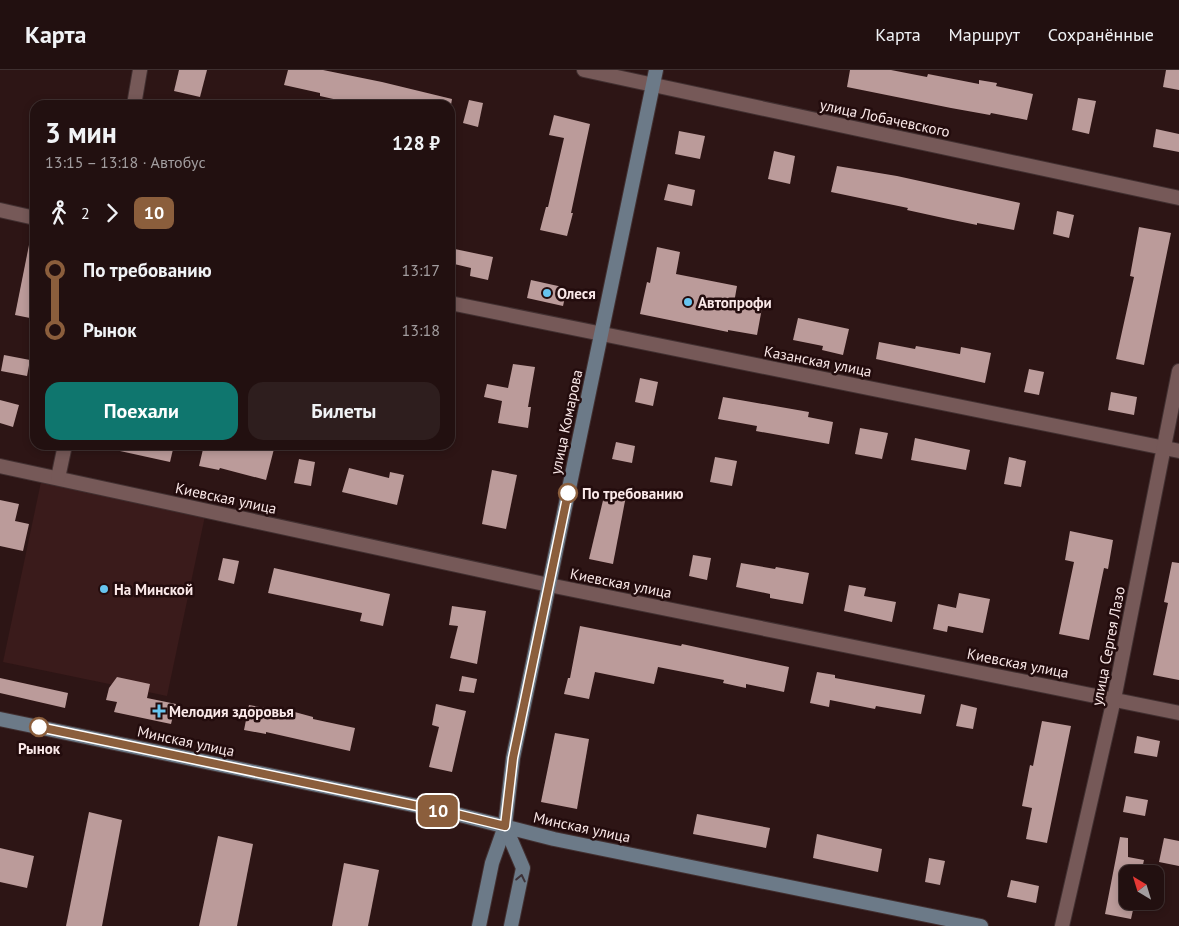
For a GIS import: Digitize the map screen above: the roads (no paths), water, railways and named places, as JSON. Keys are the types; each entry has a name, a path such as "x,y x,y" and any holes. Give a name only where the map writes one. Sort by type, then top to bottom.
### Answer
{"main road":[{"name":"улица Комарова","path":"511,926 523,868 505,826 513,758 656,70"},
{"name":"Минская улица","path":"0,719 456,814 554,839 981,926"},
{"path":"479,926 492,863 505,826"}],"street":[{"path":"135,100 140,70"},
{"name":"улица Лобачевского","path":"584,70 1179,198"},
{"path":"0,210 30,217"},
{"name":"Казанская улица","path":"455,304 1179,451"},
{"name":"улица Сергея Лазо","path":"1062,926 1114,699 1179,371"},
{"path":"58,478 64,450"},
{"name":"Киевская улица","path":"0,466 548,585 1179,712"}],"place":[{"name":"Олеся","path":"547,293"},
{"name":"Автопрофи","path":"688,302"},
{"name":"По требованию","path":"568,493"},
{"name":"На Минской","path":"104,589"},
{"name":"Мелодия здоровья","path":"159,711"},
{"name":"Рынок","path":"39,727"}]}
